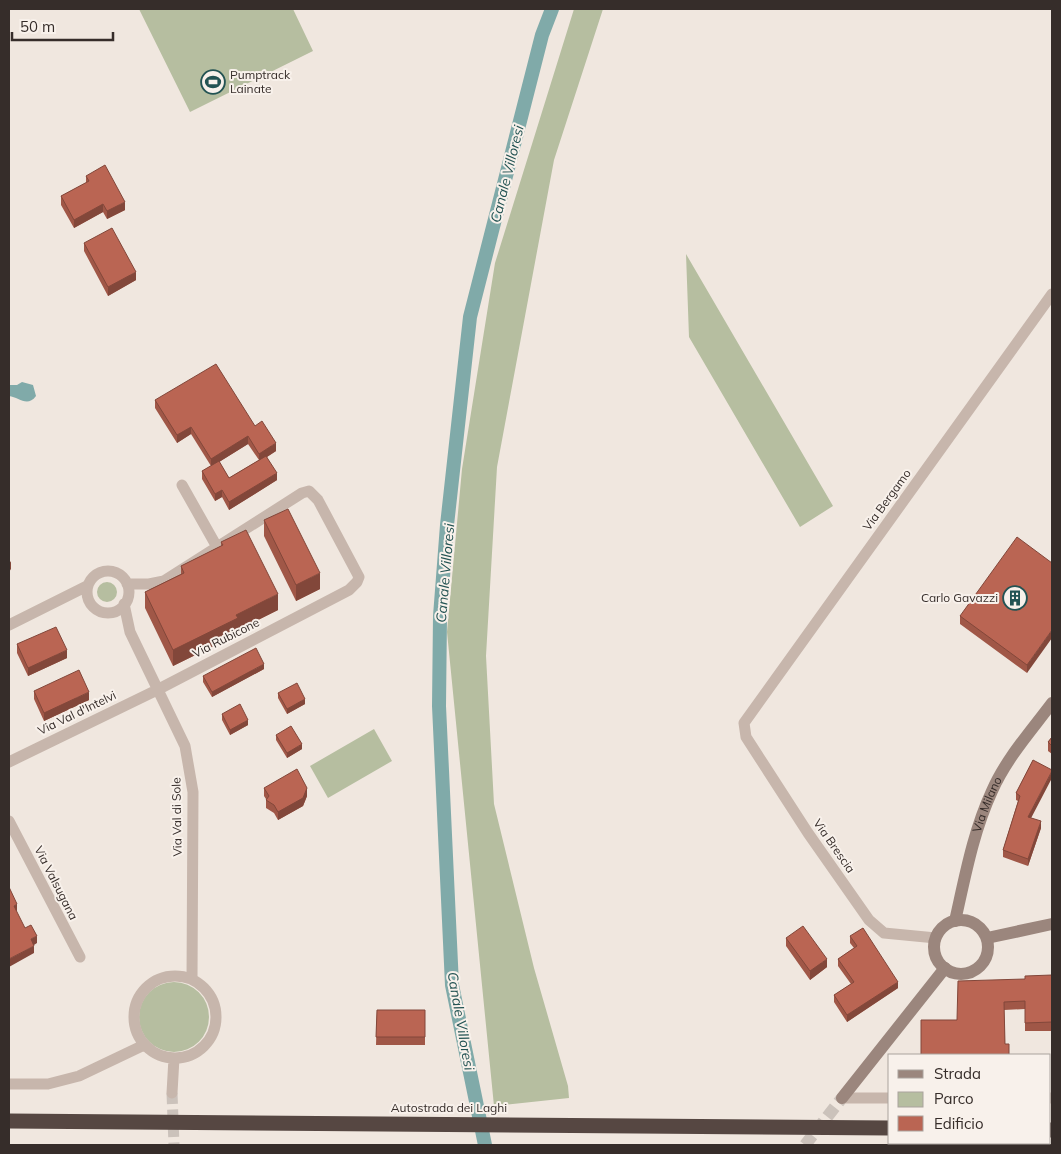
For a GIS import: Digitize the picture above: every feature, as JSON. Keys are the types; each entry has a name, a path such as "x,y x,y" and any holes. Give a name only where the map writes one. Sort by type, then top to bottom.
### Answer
{"highway":[{"name":"Autostrada dei Laghi","path":"9,1121 582,1124 888,1128"}],"street":[{"name":"Via Bergamo","path":"744,723 1052,294"},
{"path":"127,584 149,584 164,581 217,548 182,485"},
{"name":"Via Rubicone","path":"157,690 349,590 357,582 359,576 318,500 309,491 302,493 217,548"},
{"path":"9,625 63,600 87,586 94,576 106,570 119,574 127,584 125,602 130,632 157,690"},
{"path":"112,612 149,584"},
{"path":"87,586 89,601 96,609 112,612 130,632"},
{"path":"63,600 72,598 89,601"},
{"name":"Via Val d'Intelvi","path":"9,762 157,690"},
{"name":"Via Val di Sole","path":"157,690 185,746 189,760 193,792 192,979"},
{"name":"Via Milano","path":"955,921 976,835 992,790 1009,762 1052,702"},
{"name":"Via Brescia","path":"744,723 746,737 808,833 869,920 884,933 936,938"},
{"name":"Via Valsugana","path":"9,821 80,957"},
{"path":"963,920 978,925 987,938 987,953 980,966 966,973 959,974 945,968 935,951 936,938 940,930 955,921 963,920"},
{"path":"987,938 1052,924"},
{"name":"Via Val di Sole","path":"179,975 191,952"},
{"path":"842,1098 945,968"},
{"path":"179,975 192,979 203,986 215,1007 216,1019 213,1031 207,1042 198,1051 187,1056 163,1057 144,1045 134,1025 135,1003 140,993 152,982 168,976 179,975"},
{"path":"9,1084 48,1084 79,1076 144,1045"},
{"path":"172,1093 174,1058"},
{"path":"842,1098 888,1098"}],"green space":[{"name":"Pumptrack Lainate","path":"139,9 293,9 313,51 190,112"},
{"path":"574,9 603,9 554,160 497,467 486,656 494,804 534,968 568,1086 569,1098 494,1106 447,632 462,469 495,263"},
{"path":"686,254 833,506 800,527 689,337"},
{"path":"103,582 111,582 117,588 117,596 111,602 103,602 97,596 97,588"},
{"path":"374,729 392,761 328,798 310,766"},
{"path":"181,982 194,988 203,997 207,1003 209,1017 207,1031 199,1042 188,1050 167,1052 160,1050 149,1042 141,1031 139,1010 141,1003 149,992 160,984"}],"water":[{"path":"22,382 33,385 36,396 26,402 9,396 9,385 17,385"}],"building":[{"path":"105,165 125,202 107,211 103,204 74,220 61,196 89,181 86,176"},
{"path":"112,228 136,272 108,287 84,243"},
{"path":"216,364 255,426 262,421 276,443 259,454 248,436 211,459 191,427 177,435 155,400"},
{"path":"266,456 277,473 229,502 222,490 215,494 202,471 219,461 229,478"},
{"path":"288,509 320,573 296,585 264,520"},
{"path":"246,530 278,594 236,615 238,618 173,650 145,592 184,573 181,566 223,545 221,542"},
{"name":"Carlo Gavazzi","path":"1017,537 1052,563 1052,630 1027,665 960,616"},
{"path":"56,627 67,650 28,668 17,644"},
{"path":"256,648 264,664 212,692 203,676"},
{"path":"79,670 89,692 44,713 34,691"},
{"path":"297,683 305,699 287,709 278,693"},
{"path":"240,704 248,720 230,730 222,714"},
{"path":"291,726 302,744 287,753 276,735"},
{"path":"1052,737 1052,746 1048,742"},
{"path":"1033,760 1052,771 1028,817 1041,821 1028,859 1003,850 1020,796 1016,793"},
{"path":"297,769 307,788 303,798 278,812 274,805 266,800 269,796 264,788"},
{"path":"9,887 17,904 14,906 25,928 31,925 37,936 31,939 34,946 9,959"},
{"path":"803,926 827,959 810,971 786,938"},
{"path":"863,928 898,982 847,1015 834,995 854,982 838,959 857,946 850,936"},
{"path":"1052,975 1052,1022 1025,1023 1025,1001 1004,1002 1005,1044 1009,1044 1009,1054 921,1054 921,1020 957,1020 958,981 1025,979 1025,976"},
{"path":"377,1010 425,1010 425,1037 376,1037"}],"waterway":[{"name":"Canale Villoresi","path":"485,1145 452,985 439,706 440,616 447,525 470,317 542,35 552,9"}],"tunnel":[{"path":"172,1093 174,1145"},
{"path":"805,1145 842,1098"}],"place":[{"name":"Pumptrack Lainate","path":"213,82"},
{"name":"Carlo Gavazzi","path":"1015,598"}]}
